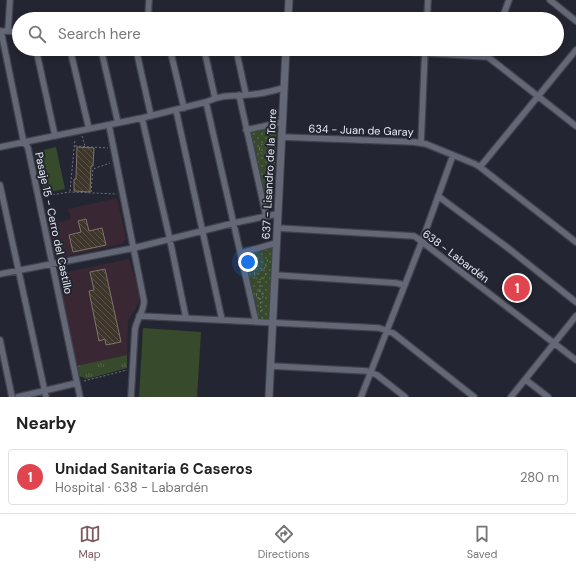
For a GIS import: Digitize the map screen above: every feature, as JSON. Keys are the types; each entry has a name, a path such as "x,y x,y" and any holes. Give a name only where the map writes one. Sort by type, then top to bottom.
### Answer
{"street":[{"path":"8,31 10,0"},
{"path":"148,12 149,0"},
{"path":"288,12 289,0"},
{"path":"427,12 428,0"},
{"path":"505,12 509,0"},
{"path":"550,0 576,21"},
{"path":"0,31 12,31"},
{"name":"Pasaje 15 - Cerro del Castillo","path":"0,31 24,142 28,148 80,397"},
{"path":"480,167 576,50"},
{"path":"38,56 55,136"},
{"path":"72,56 89,129"},
{"path":"103,56 118,123"},
{"path":"138,56 151,116"},
{"path":"172,56 184,108"},
{"path":"206,56 215,98"},
{"path":"238,56 246,95"},
{"name":"637 - Lisandro de la Torre","path":"269,397 276,228 286,56"},
{"path":"421,143 425,56"},
{"path":"478,56 488,57 576,126"},
{"path":"0,147 151,116 206,102 215,98 256,94 284,88"},
{"path":"239,95 266,216"},
{"path":"206,102 241,253 259,322"},
{"path":"176,110 222,320"},
{"path":"142,118 186,318"},
{"path":"246,130 283,122"},
{"path":"110,125 144,301 144,306 136,322 135,329 131,397"},
{"name":"634 - Juan de Garay","path":"282,137 421,143 480,167 576,242"},
{"path":"361,397 422,241 453,155"},
{"path":"0,185 46,394"},
{"path":"438,196 508,248 576,302"},
{"path":"0,274 134,248 277,214"},
{"name":"638 - Labardén","path":"276,228 414,236 553,344 576,360"},
{"path":"241,253 276,243"},
{"path":"275,275 396,283 404,285"},
{"path":"140,316 379,328 393,333 474,397"},
{"path":"511,397 576,316"},
{"path":"0,340 12,397"},
{"path":"270,366 372,372 404,397"},
{"path":"526,380 548,397"},
{"path":"18,397 46,394 77,383"}],"path":[{"path":"78,132 85,146"},
{"path":"70,192 74,146 78,132"},
{"path":"266,144 270,147 270,152 268,154 264,155 260,151 262,145 266,144"},
{"path":"74,146 114,149"},
{"path":"91,192 93,169 117,161"},
{"path":"38,198 70,192 123,194"},
{"path":"260,268 266,273 260,280 257,279 254,274 255,271 260,268"},
{"path":"259,322 260,298 264,295 260,291 260,280"},
{"path":"260,291 256,295 260,298"},
{"path":"77,383 132,369"}],"shaded area":[{"path":"117,198 126,239 122,244 58,258 53,255 47,225 71,219 68,209"},
{"path":"129,259 140,296 138,304 128,321 127,355 76,366 57,274"}],"green space":[{"path":"274,127 277,129 273,206 269,208 267,206 249,133"},
{"path":"56,147 65,189 44,193 35,152"},
{"path":"273,245 269,320 257,319 244,254"},
{"path":"143,328 201,332 197,397 139,397"},
{"path":"127,355 127,368 87,379 79,376 76,366"}],"building":[{"path":"77,147 94,148 93,166 91,166 90,192 74,191"},
{"path":"86,219 89,231 102,228 106,245 73,252 69,235 81,232 78,221"},
{"path":"105,269 121,342 106,345 105,339 99,341 89,291 94,290 90,272"}],"place":[{"name":"Unidad Sanitaria 6 Caseros","path":"517,288"}]}
